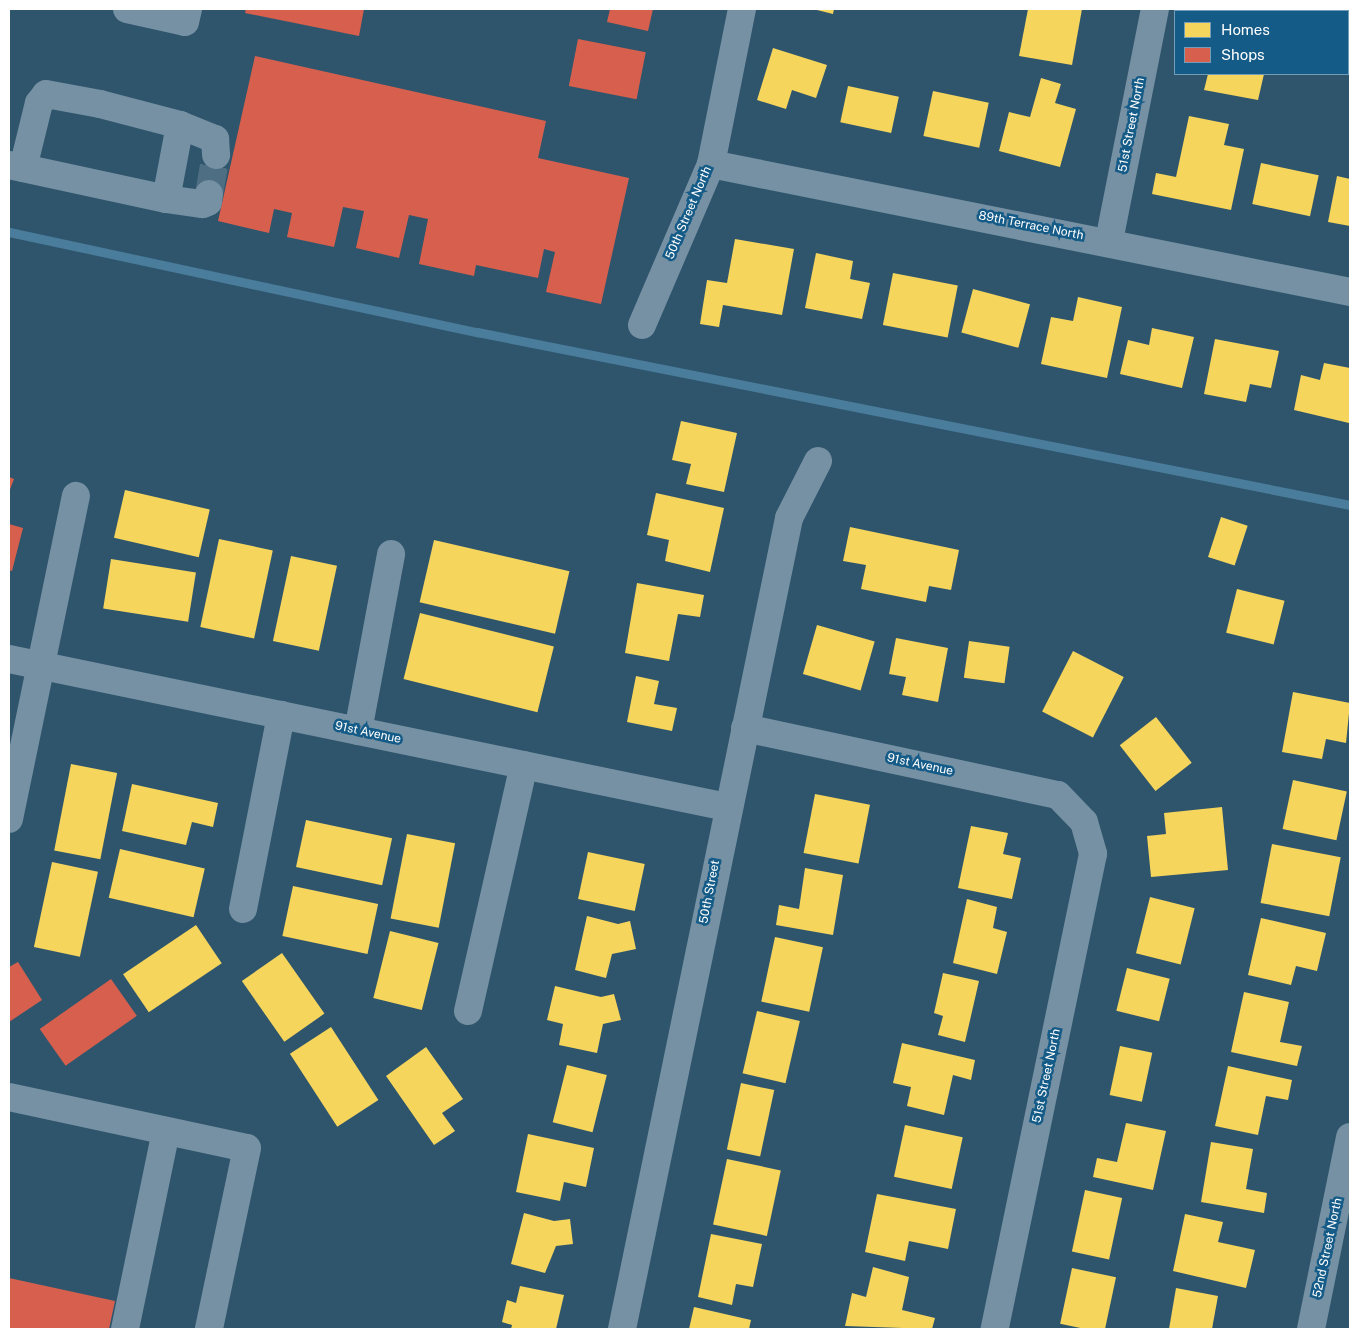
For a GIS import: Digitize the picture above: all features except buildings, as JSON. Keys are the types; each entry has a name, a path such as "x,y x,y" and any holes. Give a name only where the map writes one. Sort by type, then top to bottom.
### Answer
{"street":[{"path":"127,9 185,22 188,9"},
{"name":"50th Street North","path":"642,325 711,164 742,9"},
{"name":"51st Street North","path":"1109,241 1155,9"},
{"path":"209,194 208,202 203,204 166,199 16,167 39,103 46,94 100,104 180,125 215,139 216,154"},
{"path":"166,199 180,125"},
{"name":"89th Terrace North","path":"711,164 1109,241 1350,292"},
{"name":"50th Street","path":"622,1329 727,807 789,518 818,461"},
{"path":"9,819 76,496"},
{"path":"358,731 391,554"},
{"name":"91st Avenue","path":"9,659 727,807"},
{"path":"243,909 281,715"},
{"name":"91st Avenue","path":"745,728 1058,795 1084,822"},
{"path":"468,1010 524,765"},
{"name":"51st Street North","path":"995,1329 1093,854 1084,822"},
{"path":"9,1098 247,1148 209,1329"},
{"path":"125,1329 166,1131"},
{"name":"52nd Street North","path":"1311,1329 1350,1137"}],"waterway":[{"path":"9,232 477,332 1350,505"}],"tunnel":[{"path":"209,194 216,155"}]}
